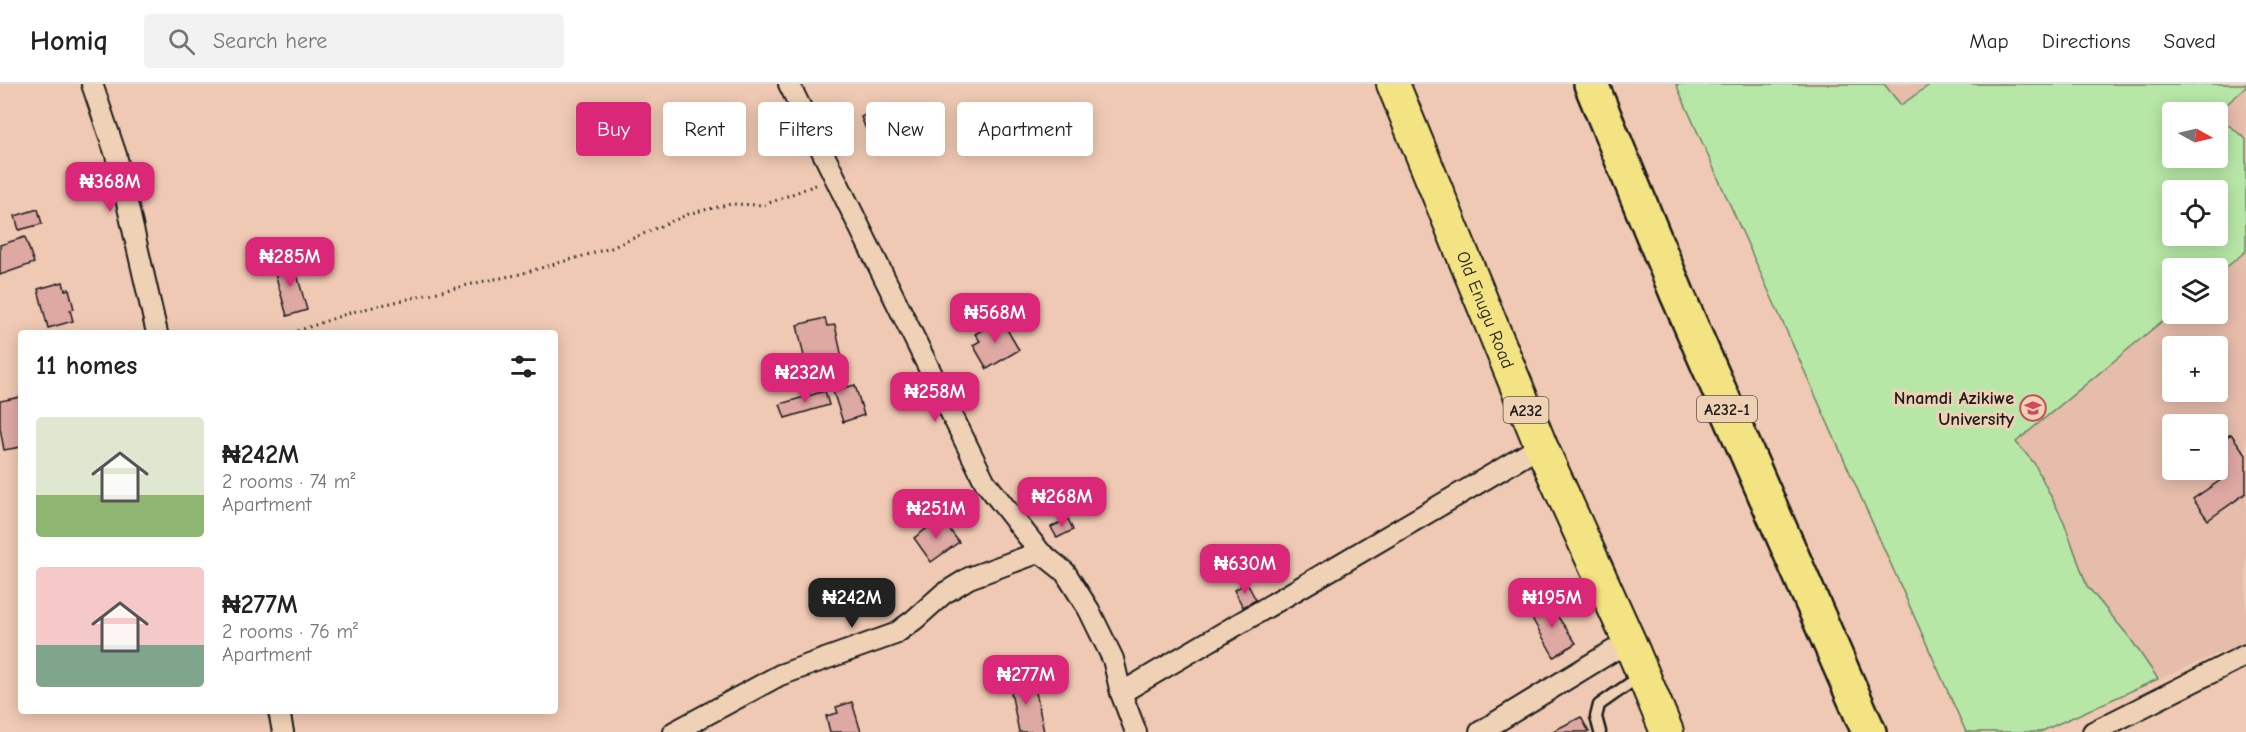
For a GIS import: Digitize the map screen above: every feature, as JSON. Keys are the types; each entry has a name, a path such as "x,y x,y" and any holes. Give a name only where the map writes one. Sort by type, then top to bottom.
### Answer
{"highway":[{"name":"A232-1","path":"1591,84 1678,296 1869,732"}],"main road":[{"name":"Old Enugu Road","path":"1393,84 1541,446 1629,641 1667,732"}],"street":[{"path":"92,84 116,154 156,330"},
{"path":"789,84 985,482 1040,552 1065,572 1089,610 1113,659 1121,693 1136,732"},
{"path":"1121,693 1541,446"},
{"path":"674,732 780,675 895,634 943,594 969,578 1040,552"},
{"path":"1480,732 1629,641"},
{"path":"2093,732 2246,655"},
{"path":"280,714 283,732"}],"lane":[{"path":"1600,732 1596,717 1599,705 1643,674"}],"path":[{"path":"301,330 352,312 485,280 516,275 611,248 691,213 731,204 764,205 819,184 831,172"}],"shaded area":[{"name":"Nnamdi Azikiwe University","path":"1676,84 2246,84 2246,641 2040,732 1966,732"}],"green space":[{"name":"Nnamdi Azikiwe University","path":"1676,84 1884,84 1901,105 1931,84 2246,84 2246,87 2228,103 2162,102 2162,168 2228,168 2228,125 2246,139 2246,251 2228,266 2228,258 2162,258 2162,321 2016,442 2034,463 2064,522 2087,586 2130,638 2158,679 2040,732 1966,732"}],"building":[{"path":"866,114 866,129 861,117"},
{"path":"38,209 42,224 19,230 15,216"},
{"path":"25,237 34,263 0,275 0,245"},
{"path":"293,260 307,310 287,316 273,266"},
{"path":"63,282 65,290 69,289 74,309 70,310 73,321 48,328 38,289"},
{"path":"825,318 827,326 835,325 843,362 807,370 797,325"},
{"path":"1001,319 1019,350 987,369 973,345 980,341 975,334"},
{"path":"855,385 864,415 843,422 833,391"},
{"path":"825,391 829,405 785,418 780,404"},
{"path":"18,398 18,448 4,450 0,428 0,401"},
{"path":"2231,434 2246,455 2246,493 2208,520 2193,499 2221,480 2228,480 2228,436"},
{"path":"941,518 959,542 931,562 914,538"},
{"path":"1068,519 1073,530 1057,538 1051,527"},
{"path":"1247,583 1256,600 1243,607 1234,590"},
{"path":"1547,601 1576,643 1554,657 1529,613"},
{"path":"1033,677 1044,732 1019,732 1009,682"},
{"path":"852,702 861,732 830,732 826,716 838,713 836,707"},
{"path":"1581,717 1589,732 1551,732"}],"place":[{"name":"Nnamdi Azikiwe University","path":"2033,408"}]}
